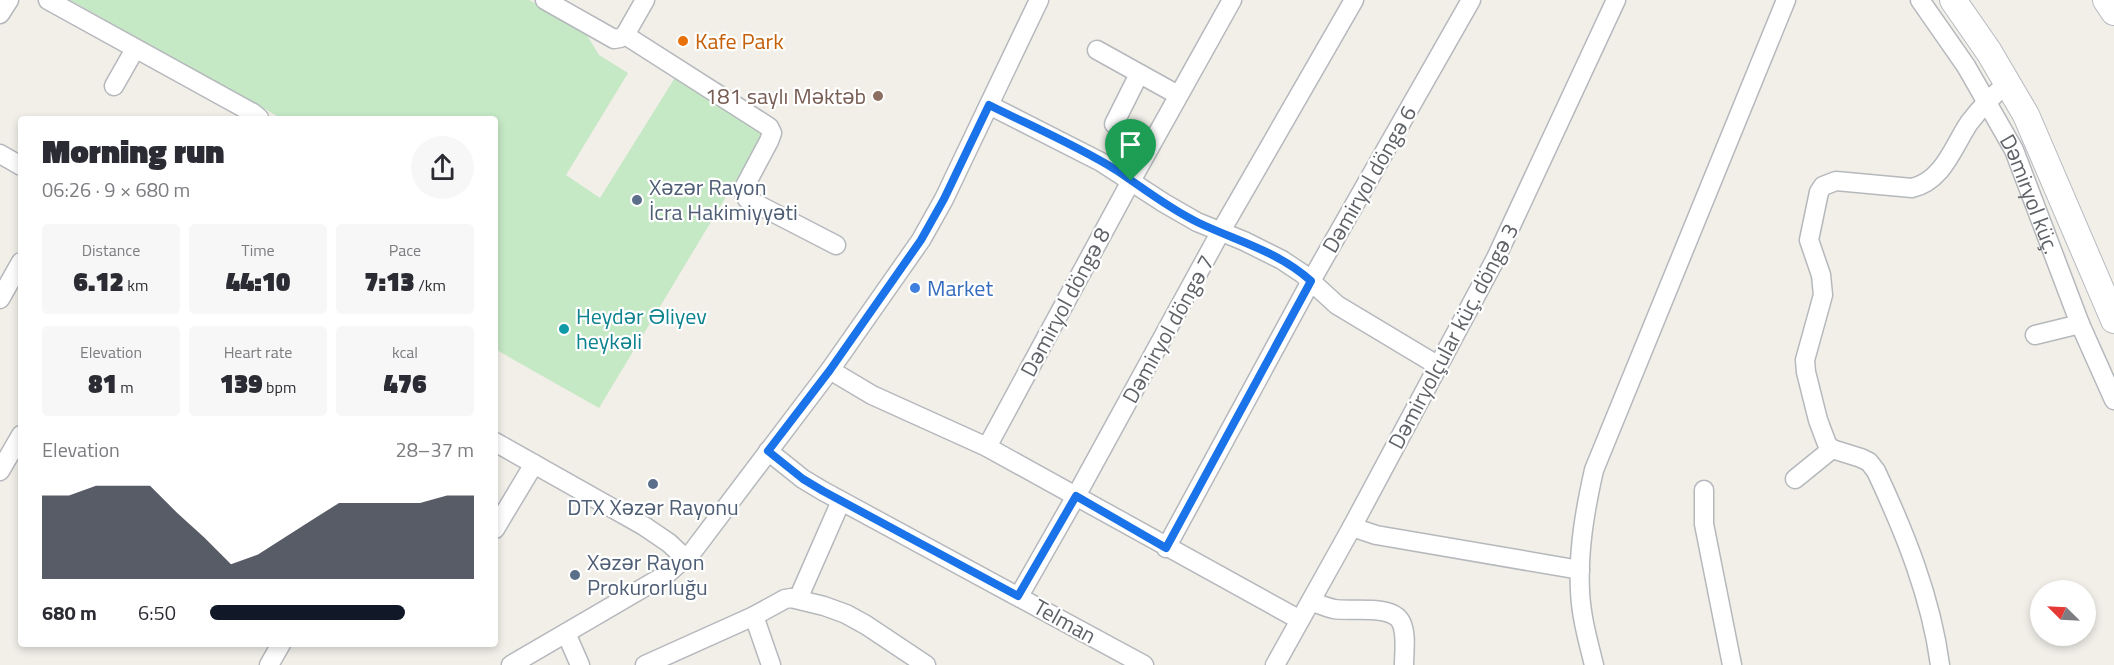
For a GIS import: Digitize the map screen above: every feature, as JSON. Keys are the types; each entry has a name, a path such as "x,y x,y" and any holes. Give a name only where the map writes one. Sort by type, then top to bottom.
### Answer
{"main road":[{"path":"1953,0 2008,83 2026,115 2114,320"},
{"name":"Dəmiryol küç.","path":"1964,0 2001,55 2032,108 2114,300"},
{"path":"2106,0 2114,12"}],"street":[{"path":"0,14 9,0"},
{"path":"48,0 257,116"},
{"path":"545,0 614,39 625,34 645,0"},
{"path":"511,665 667,574 686,559 830,370 929,226 1039,0"},
{"name":"Dəmiryol döngə 8","path":"987,447 1232,0"},
{"name":"Dəmiryol döngə 7","path":"1018,596 1076,496 1221,231 1354,0"},
{"name":"Dəmiryol döngə 6","path":"1166,548 1311,281 1471,0"},
{"name":"Dəmiryolçular küç. döngə 3","path":"1275,665 1352,527 1519,212 1616,0"},
{"path":"1594,665 1584,625 1580,570 1582,530 1594,470 1786,0"},
{"name":"Dəmiryol küç.","path":"1920,0 1966,66 2014,150 2080,324 2114,400"},
{"path":"625,34 769,128 772,133 769,141 745,186 744,192 747,199 836,245"},
{"path":"114,86 135,49"},
{"path":"1097,50 1178,95"},
{"path":"1114,124 1139,74"},
{"path":"1940,665 1935,632 1922,581 1876,471 1869,462 1861,458 1832,449 1827,444 1818,420 1806,372 1806,360 1823,295 1821,275 1809,240 1823,186 1836,182 1912,188 1924,185 1934,178 1986,101 2008,83"},
{"path":"989,105 1101,162 1197,222 1282,260 1311,281 1337,305 1437,365"},
{"path":"0,154 18,164"},
{"path":"0,299 18,267"},
{"path":"2035,336 2080,324"},
{"path":"830,370 872,395 987,447 1166,548 1300,620"},
{"path":"0,471 18,440"},
{"path":"498,444 658,535 686,559"},
{"path":"1795,479 1832,449"},
{"name":"Telman","path":"768,451 803,479 841,501 1144,665"},
{"path":"498,524 534,464"},
{"path":"1704,489 1704,524 1732,665"},
{"path":"798,599 841,501"},
{"path":"1352,527 1376,536 1580,570"},
{"path":"648,664 754,616 785,599 798,599 824,606 856,620 926,665"},
{"path":"1311,601 1335,609 1385,611 1395,614 1404,632 1404,665"},
{"path":"754,616 771,665"},
{"path":"566,633 580,665"},
{"path":"268,665 279,647"}],"green space":[{"path":"70,0 529,0 583,29 599,55 628,73 566,175 600,198 676,76 765,132 599,408 498,351 498,116 277,116"}],"place":[{"name":"Kafe Park","path":"683,41"},
{"name":"181 saylı Məktəb","path":"878,96"},
{"name":"Xəzər Rayon İcra Hakimiyyəti","path":"637,200"},
{"name":"Market","path":"915,288"},
{"name":"Heydər Əliyev heykəli","path":"564,329"},
{"name":"DTX Xəzər Rayonu","path":"653,484"},
{"name":"Xəzər Rayon Prokurorluğu","path":"575,575"}],"route":[{"path":"989,105 1101,162 1131,181 1197,222 1244,241 1282,260 1311,281 1166,548 1076,496 1018,596 823,491 803,479 768,451 830,370 921,240 934,219 989,105"}]}
